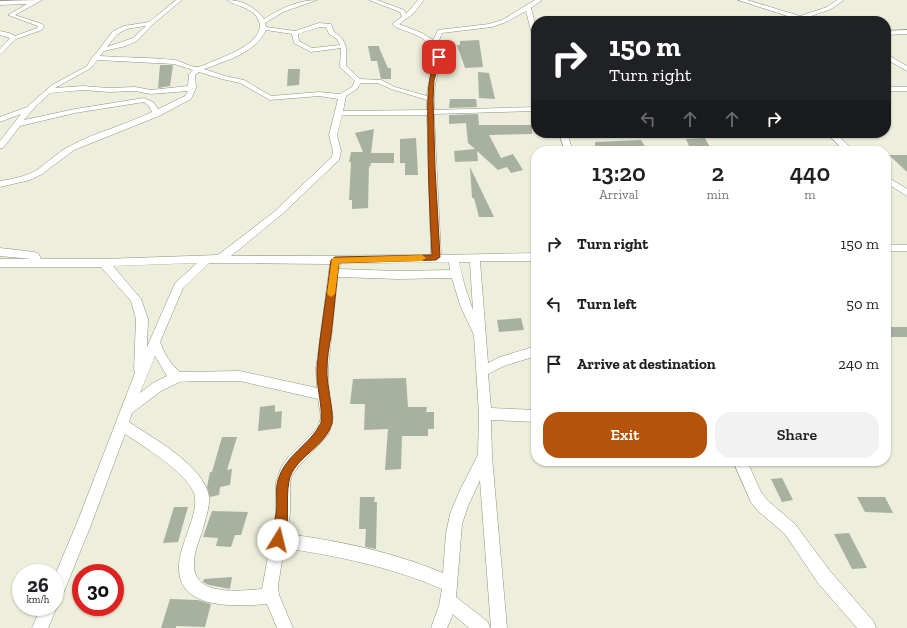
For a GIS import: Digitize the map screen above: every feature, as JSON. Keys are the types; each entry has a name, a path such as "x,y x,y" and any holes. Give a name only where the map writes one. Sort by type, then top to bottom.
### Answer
{"street":[{"path":"101,50 137,39 151,23 178,0"},
{"path":"230,0 248,6 263,25 283,32 295,33 319,25 329,25 331,33 339,38 343,46 343,68 355,77 358,82"},
{"path":"0,184 27,178 39,172 71,148 156,114 188,97 192,88 192,74 233,55 252,44 260,37 263,25 281,11 314,0"},
{"path":"372,0 402,11 405,17"},
{"path":"422,0 396,25 414,30 434,45 439,57 432,80 430,99 436,257"},
{"path":"434,45 440,31 490,26 504,21 528,8 539,0"},
{"path":"741,0 793,16"},
{"path":"806,16 829,8 841,0"},
{"path":"1,4 36,1"},
{"path":"0,53 14,38 40,29 41,26 12,16 15,12 36,1"},
{"path":"528,8 531,19"},
{"path":"8,11 15,12"},
{"path":"89,67 94,58 120,29 151,23"},
{"path":"891,32 906,31"},
{"path":"0,33 7,34 14,38"},
{"path":"295,33 296,42 311,50 343,46"},
{"path":"94,58 108,60 175,62 249,84 270,98 318,94 343,97"},
{"path":"891,59 907,69"},
{"path":"0,146 29,108 48,91 89,67 108,60"},
{"path":"358,82 379,81 393,88 430,99"},
{"path":"64,572 84,525 140,376 179,286 214,259 257,231 336,158 333,135 343,97 346,92 355,88 358,82"},
{"path":"48,91 83,88 109,90 135,89 151,92 192,88"},
{"path":"891,89 906,90"},
{"path":"0,124 15,126 75,111 144,100 153,104 156,114"},
{"path":"0,120 29,108"},
{"path":"340,113 531,109"},
{"path":"836,138 844,146"},
{"path":"891,182 907,193"},
{"path":"891,248 907,248"},
{"path":"0,252 34,256 38,263"},
{"path":"335,267 436,257 531,257"},
{"path":"453,258 455,274 468,313 479,334"},
{"path":"475,258 482,372 485,458 499,628"},
{"path":"0,263 104,263 214,259 335,267 398,275 455,274"},
{"path":"104,263 136,298 142,319 140,376"},
{"path":"285,628 271,596 270,586 282,513 283,482 286,473 293,462 323,431 326,424 327,417 323,395 322,369 335,267"},
{"path":"155,343 165,366 178,377"},
{"path":"482,372 500,362 531,353"},
{"path":"127,410 157,387 178,377 220,375 240,376 323,395"},
{"path":"484,414 531,416"},
{"path":"121,424 184,470 196,482 201,493 201,510 186,563 187,578 194,588 210,596 231,599 271,596"},
{"path":"439,628 445,616 449,601 453,534 456,517 462,501 485,458"},
{"path":"742,466 756,498 762,506 790,529 824,577 868,628"},
{"path":"278,540 322,546 388,562 428,574 449,584"},
{"path":"449,601 482,628"},
{"path":"40,628 45,616"}],"building":[{"path":"479,40 483,67 465,68 457,45 460,45 460,41"},
{"path":"368,46 379,46 388,68 391,68 391,79 381,79 377,61 371,61"},
{"path":"160,65 173,65 170,86 158,88"},
{"path":"288,69 300,69 299,85 287,86"},
{"path":"478,72 489,73 495,99 479,98"},
{"path":"450,99 476,99 477,107 449,108"},
{"path":"478,114 479,125 531,125 531,134 489,135 501,158 513,154 523,170 511,173 507,167 498,170 477,151 478,161 455,162 454,151 475,149 468,143 466,123 449,124 449,115"},
{"path":"374,129 371,153 394,153 394,163 371,163 370,168 369,165 368,208 352,209 352,200 349,200 351,162 349,162 351,152 363,152 355,133"},
{"path":"416,138 418,175 405,175 405,163 400,163 400,139"},
{"path":"705,138 709,146 689,146 686,139"},
{"path":"641,140 645,146 595,146 595,142"},
{"path":"891,155 907,155 907,172 891,157"},
{"path":"470,167 494,217 479,217 474,198 472,198"},
{"path":"521,318 524,330 499,332 497,320"},
{"path":"891,327 907,327 907,337 891,337"},
{"path":"406,378 408,407 427,407 426,412 434,412 434,429 428,429 428,436 402,436 401,469 385,470 388,429 364,430 365,404 350,404 353,379"},
{"path":"275,405 275,412 282,411 281,428 258,431 260,407"},
{"path":"222,437 237,437 227,470 232,469 230,485 220,487 219,495 210,497 207,487 210,472 212,472"},
{"path":"782,478 793,500 782,502 771,479"},
{"path":"360,497 375,497 374,502 377,502 376,549 365,547 366,529 359,529"},
{"path":"857,497 885,497 893,513 865,512"},
{"path":"174,507 188,507 178,542 163,543"},
{"path":"212,511 248,512 241,535 235,535 231,547 216,546 218,538 203,537"},
{"path":"849,533 867,568 852,569 834,534"},
{"path":"232,577 230,589 209,585 203,582 204,579"},
{"path":"170,599 198,600 211,604 205,627 176,626 176,628 161,628"}],"slow traffic":[{"path":"331,294 335,260 422,258"}],"route":[{"path":"278,540 282,513 283,482 286,473 293,462 323,431 326,424 327,417 323,395 322,369 335,260 436,257 430,99 432,80 439,57"}]}
